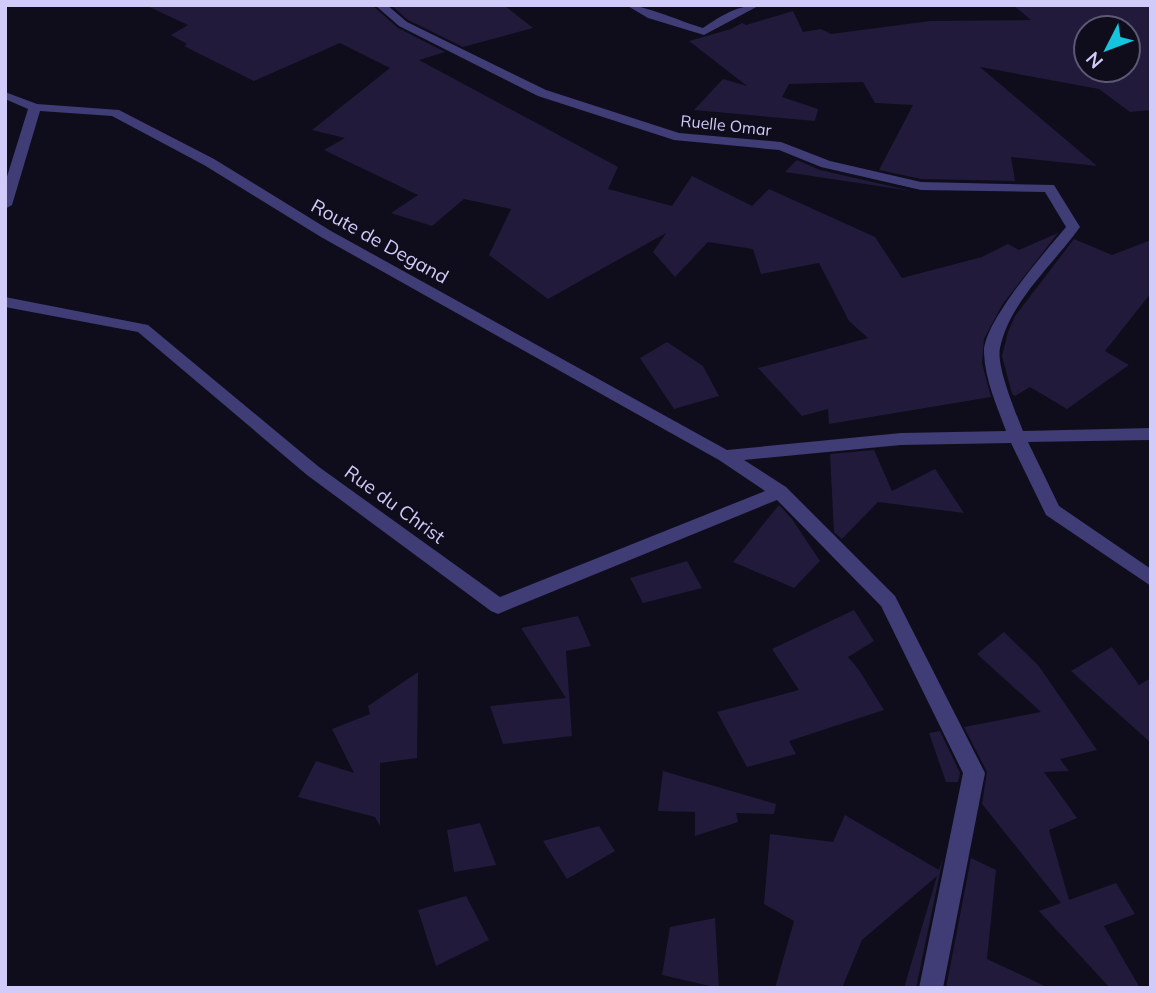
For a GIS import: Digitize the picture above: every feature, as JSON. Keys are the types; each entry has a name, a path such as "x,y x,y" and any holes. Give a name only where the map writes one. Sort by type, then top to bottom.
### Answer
{"street":[{"name":"Ruelle Omar","path":"380,5 403,24 542,93 678,137 781,146 826,164 921,186 1049,188 1073,228 1011,305 991,350 1000,394 1017,437"},
{"path":"631,5 653,16 704,32 728,16 755,5"},
{"name":"Route de Degand","path":"5,95 36,107 115,113 209,162 326,234 725,456 780,492 888,601 974,773 931,988"},
{"path":"5,205 36,107"},
{"name":"Rue du Christ","path":"5,302 143,328 313,471 498,606 780,492"},
{"path":"725,456 901,439 1151,434"},
{"path":"1017,437 1052,510 1151,579"}],"building":[{"path":"145,5 372,5 398,28 445,52 419,60 618,167 608,189 672,206 692,176 752,206 769,189 875,237 902,278 982,257 1008,244 1019,250 1058,233 1002,305 984,339 982,363 991,397 829,424 828,409 802,416 758,368 868,338 849,321 819,263 761,274 753,249 708,242 675,277 653,252 666,233 548,299 489,255 511,209 464,199 432,226 391,213 418,195 324,150 345,138 312,130 390,68 340,43 254,81 184,46 187,44 171,35 188,25"},
{"path":"391,5 504,5 533,28 463,47 408,20"},
{"path":"1013,5 1151,5 1151,110 1130,112 1099,89 980,67 1097,166 1011,157 1015,181 921,179 879,170 913,105 875,103 863,82 789,84 782,97 818,109 815,121 694,110 723,79 747,86 689,41 731,29 742,23 746,25 793,11 803,32 821,29 831,34 930,21 1031,20"},
{"path":"797,160 820,170 912,191 785,172"},
{"path":"1074,239 1112,255 1151,240 1151,293 1105,351 1129,365 1067,409 1030,387 1015,396 1012,394 1002,356 1015,316"},
{"path":"667,342 703,366 719,396 674,409 640,358"},
{"path":"874,450 892,491 935,469 964,513 878,502 842,539 834,532 830,454"},
{"path":"779,505 792,519 820,561 794,588 733,562"},
{"path":"687,561 702,588 643,603 630,578"},
{"path":"854,610 874,641 848,657 884,710 789,741 796,754 747,767 717,712 799,690 772,649"},
{"path":"578,616 591,646 566,651 572,736 503,744 490,706 566,698 521,628"},
{"path":"1004,632 1038,665 1097,750 1060,759 1069,771 1044,772 1077,818 1049,830 1069,900 1116,883 1135,914 1104,926 1140,988 1110,988 1039,911 1061,903 982,804 987,772 964,727 1041,712 977,654"},
{"path":"1112,647 1139,685 1151,678 1151,743 1071,671"},
{"path":"418,672 417,758 380,763 380,826 375,817 298,797 316,761 354,773 332,729 370,714 368,706"},
{"path":"940,731 960,773 958,782 946,782 929,733"},
{"path":"663,771 776,804 774,814 736,813 738,822 695,836 695,812 658,811"},
{"path":"845,815 939,870 943,858 916,988 904,988 937,876 862,940 842,988 775,988 794,921 764,904 770,834 833,842"},
{"path":"480,823 496,865 454,872 447,830"},
{"path":"599,826 615,851 567,879 543,841"},
{"path":"971,858 996,870 987,959 1049,988 946,988"},
{"path":"466,896 489,940 436,966 418,910"},
{"path":"715,918 719,988 662,975 670,927"}]}
